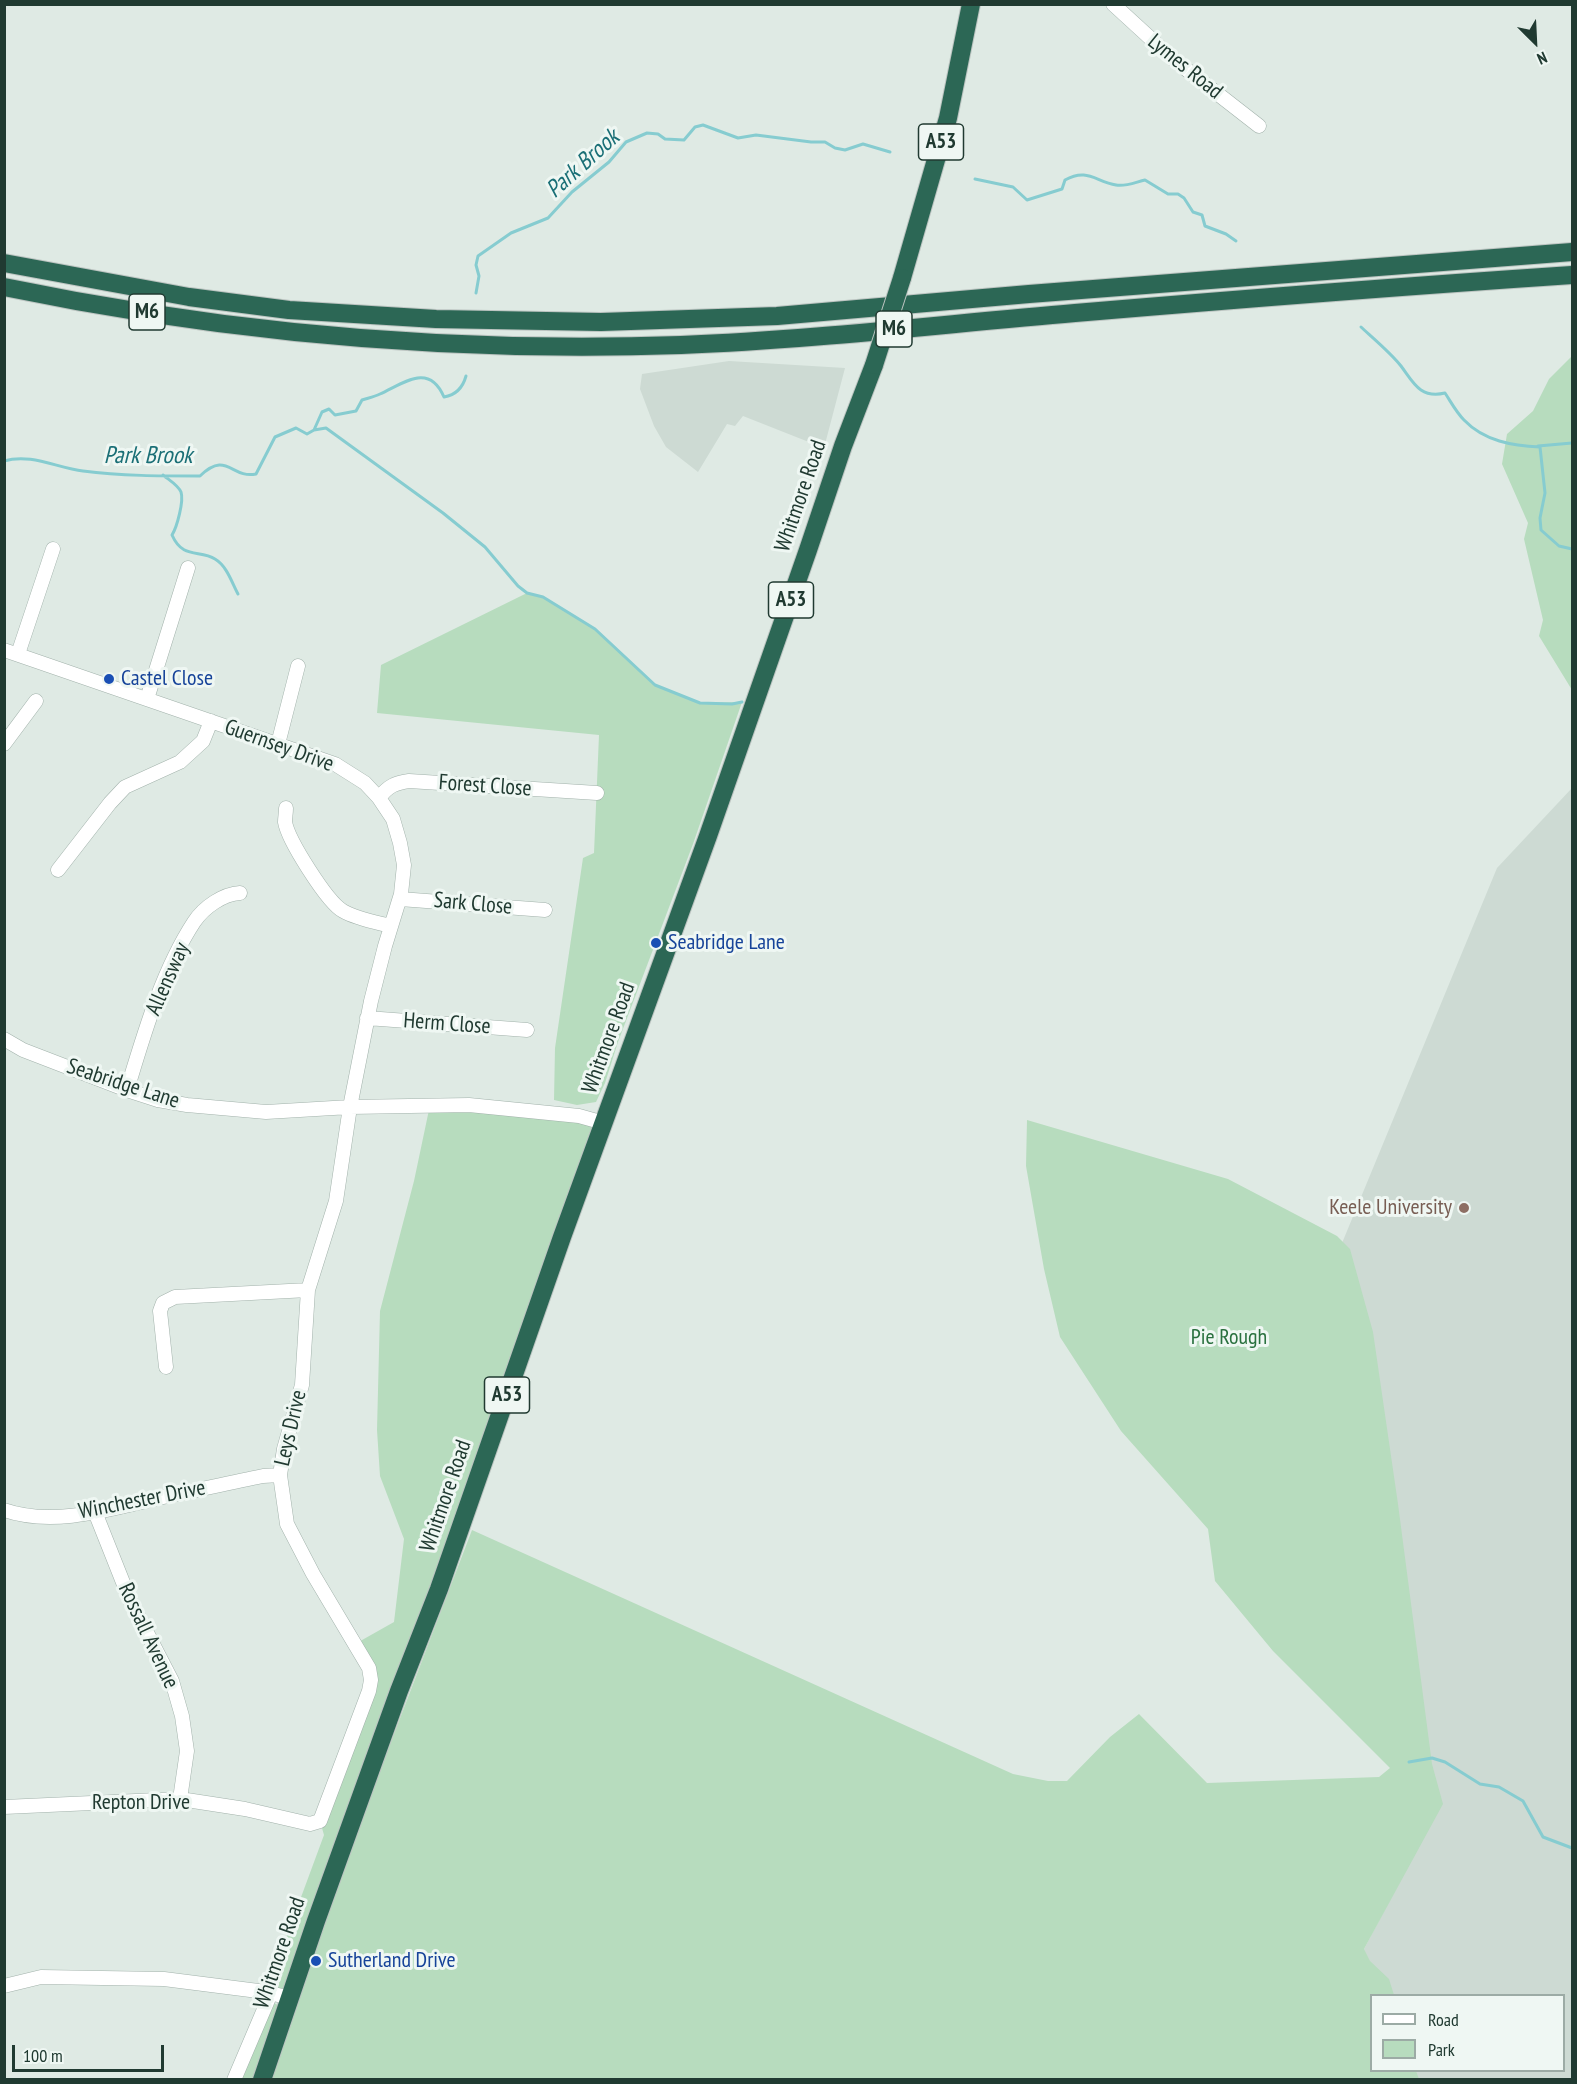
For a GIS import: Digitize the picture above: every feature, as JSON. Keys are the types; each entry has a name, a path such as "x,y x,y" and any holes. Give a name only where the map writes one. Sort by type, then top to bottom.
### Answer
{"highway":[{"name":"Whitmore Road","path":"262,2079 399,1691 439,1590 562,1238 708,836 843,446 874,365 902,278 948,118 971,4"},
{"name":"M6","path":"4,263 189,297 289,310 446,320 601,322 777,316 1572,252"},
{"name":"M6","path":"4,287 78,302 290,332 440,343 585,346 681,345 788,338 1068,313 1572,275"}],"street":[{"name":"Lymes Road","path":"1113,4 1173,58 1259,126"},
{"path":"11,652 53,549"},
{"path":"147,699 188,568"},
{"name":"Guernsey Drive","path":"11,652 335,764 365,783 379,798 393,819 404,865 400,898 368,1018 350,1107"},
{"path":"278,744 298,666"},
{"path":"4,744 36,701"},
{"path":"58,870 125,787 180,762 203,741 211,721"},
{"name":"Forest Close","path":"379,798 387,788 409,781 597,793"},
{"path":"286,808 285,823 293,841 311,873 340,909 391,927"},
{"name":"Allensway","path":"127,1090 153,1006 195,920 210,905 232,893 240,893"},
{"name":"Sark Close","path":"400,898 545,910"},
{"name":"Herm Close","path":"368,1018 526,1030"},
{"name":"Seabridge Lane","path":"4,1039 23,1050 127,1090 158,1100 187,1105 266,1112 350,1107 469,1105 579,1116 604,1123"},
{"name":"Leys Drive","path":"310,1824 320,1821 369,1691 371,1680 369,1668 287,1524 280,1475 284,1449 302,1385 308,1290 336,1201 350,1107"},
{"path":"166,1367 160,1311 163,1304 169,1300 186,1295 308,1290"},
{"name":"Winchester Drive","path":"4,1510 19,1515 62,1516 94,1512 263,1476 280,1475"},
{"name":"Rossall Avenue","path":"94,1512 130,1600 174,1690 182,1716 187,1752 180,1800"},
{"name":"Repton Drive","path":"4,1807 180,1800 245,1809 310,1824"},
{"path":"4,1986 41,1977 164,1979 272,1993 290,1998"},
{"name":"Whitmore Road","path":"234,2079 272,1993"}],"shaded area":[{"path":"729,361 845,368 824,448 743,416 735,426 727,424 698,472 666,447 654,426 640,389 642,374"},
{"name":"Keele University","path":"1572,788 1572,2079 1386,2079 1382,2072 1565,2072 1565,1994 1372,1994 1364,1949 1431,1822 1418,1766 1216,1548 1497,868"}],"green space":[{"path":"1572,356 1572,690 1539,636 1543,620 1524,539 1528,523 1502,464 1507,434 1533,411 1549,379"},
{"path":"527,593 543,597 595,629 655,685 700,703 742,702 693,844 618,1042 605,1083 596,1102 577,1105 554,1100 555,1048 583,858 594,853 599,735 377,713 381,665"},
{"path":"430,1105 604,1123 261,2079 234,2080 270,2001 278,2005 289,1998 266,1992 324,1835 320,1821 369,1691 355,1644 394,1622 404,1539 380,1476 377,1430 380,1311 414,1181"},
{"name":"Pie Rough","path":"1027,1120 1228,1179 1337,1236 1350,1249 1373,1332 1432,1764 1443,1804 1364,1949 1370,1961 1389,1979 1394,1994 1370,1994 1370,2072 1416,2072 1419,2079 271,2080 350,1849 472,1530 1013,1774 1048,1781 1067,1781 1110,1737 1139,1714 1207,1783 1379,1777 1390,1768 1273,1651 1215,1581 1208,1529 1121,1431 1060,1337 1044,1269 1026,1166"}],"waterway":[{"name":"Park Brook","path":"476,293 479,276 476,265 478,256 511,233 548,218 572,192 609,162 626,142 647,133 658,134 665,139 684,140 695,127 703,125 738,138 756,135 825,142 835,148 845,150 863,144 890,152"},
{"name":"Park Brook","path":"975,179 1013,187 1027,200 1062,189 1065,180 1079,175 1091,176 1119,185 1145,180 1168,194 1178,194 1184,198 1193,212 1202,215 1205,226 1226,234 1236,241"},
{"name":"Park Brook","path":"1361,327 1393,356 1418,388 1429,394 1445,393 1461,417 1472,427 1490,438 1509,444 1540,447 1545,493 1540,518 1541,530 1559,546 1572,549"},
{"name":"Park Brook","path":"4,461 34,460 83,471 126,475 200,476 217,465 229,467 240,473 256,474 275,437 296,428 307,434 314,430 322,412 329,409 335,415 356,411 362,400 415,378 431,380 438,386 444,397 458,390 466,376"},
{"path":"314,430 326,428 443,513 485,547 518,586 527,593 543,597 595,629 655,685 700,703 742,702"},
{"path":"1538,446 1572,443"},
{"path":"163,475 181,492 180,514 172,535 176,543 186,551 209,556 219,562 226,570 238,594"},
{"path":"1409,1762 1432,1758 1445,1762 1480,1784 1499,1787 1523,1801 1543,1837 1572,1848"}],"place":[{"name":"Castel Close","path":"109,679"},
{"name":"Seabridge Lane","path":"656,943"},
{"name":"Keele University","path":"1464,1208"},
{"name":"Sutherland Drive","path":"316,1961"}]}
